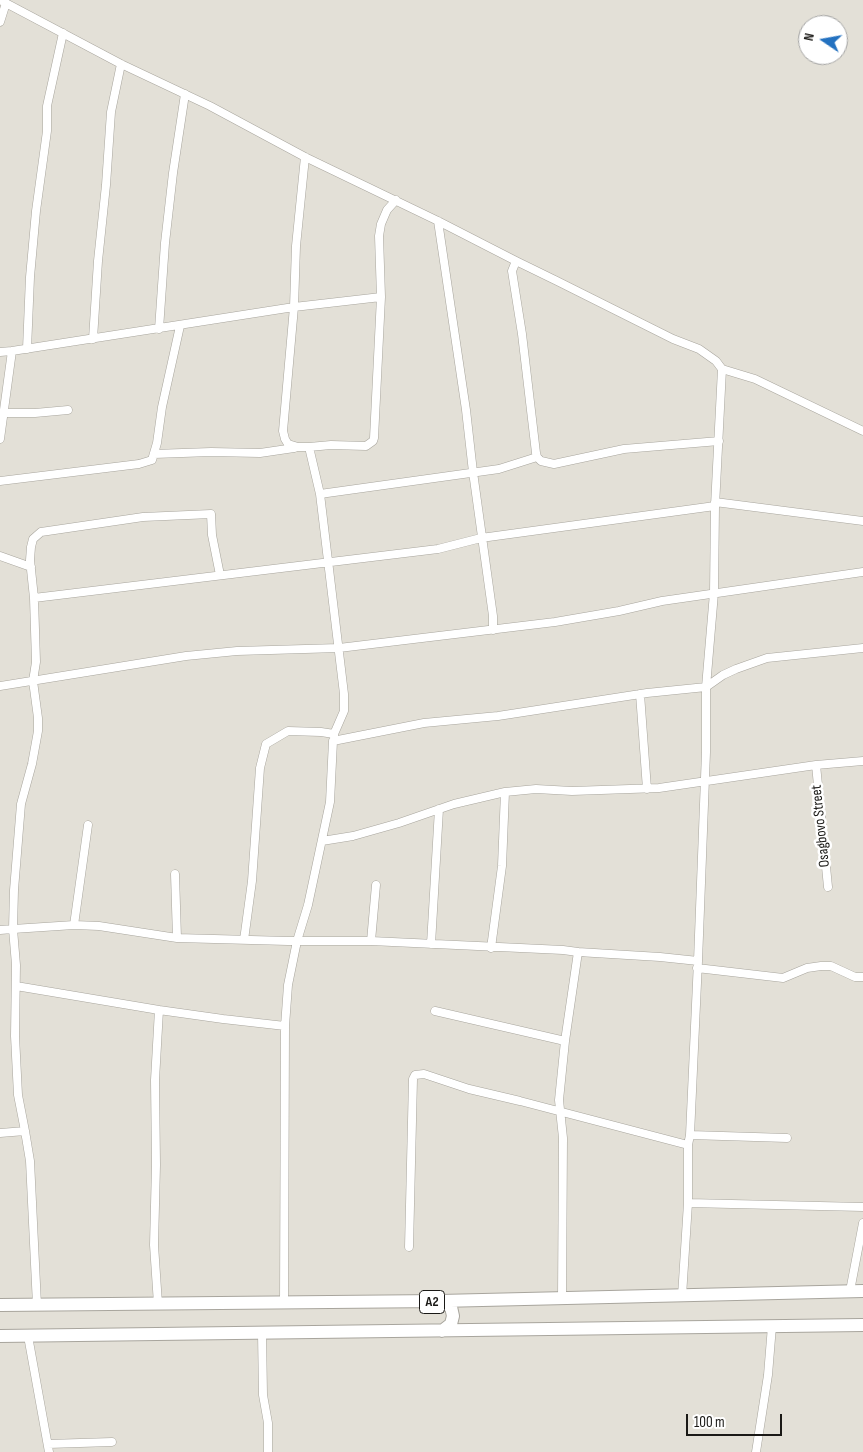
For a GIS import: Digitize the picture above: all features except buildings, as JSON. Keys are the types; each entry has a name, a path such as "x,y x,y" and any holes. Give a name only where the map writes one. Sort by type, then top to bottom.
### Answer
{"highway":[{"name":"A2","path":"0,1305 440,1302 857,1291"},
{"path":"440,1302 451,1307 453,1316 451,1324 442,1331"},
{"name":"A2","path":"0,1336 863,1325"}],"street":[{"path":"0,22 3,2 120,64 185,94 305,157 396,200 516,262 557,280 673,339 699,349 722,369 755,379 863,431"},
{"path":"27,349 31,267 36,211 47,131 47,106 63,33"},
{"path":"93,340 111,112 120,64"},
{"path":"159,329 165,243 185,94"},
{"path":"298,447 288,444 283,431 294,307 296,246 305,157"},
{"path":"154,454 260,453 298,447 331,445 366,446 373,441 381,297 379,236 381,224 387,210 396,200"},
{"path":"438,221 466,410 481,538 493,616 493,630"},
{"path":"516,262 512,271 538,457 541,461 554,464 624,449 720,441"},
{"path":"0,352 93,340 265,310 381,297"},
{"path":"0,481 139,464 152,460 180,326"},
{"path":"0,439 2,412 12,351"},
{"path":"682,1296 688,1202 688,1145 697,965 706,687 714,593 715,504 720,441 722,369"},
{"path":"2,412 35,413 68,410"},
{"path":"284,1303 285,1026 288,986 330,802 334,737 344,711 339,648 320,494 309,447"},
{"path":"320,494 499,469 538,457"},
{"path":"34,598 438,549 481,538 715,504 863,522"},
{"path":"37,1305 33,1211 26,1131 18,1095 13,929 14,890 22,804 38,731 33,681 36,662 34,598 30,560 33,539 41,532 143,517 211,514 212,535 220,575"},
{"path":"0,556 31,567"},
{"path":"0,686 186,656 237,651 339,648 555,622 619,611 662,601 863,572"},
{"path":"244,940 252,881 260,768 266,744 288,731 308,730 334,737 424,723 498,716 640,694 706,687 723,675 767,658 863,648"},
{"path":"640,694 647,789"},
{"path":"322,840 353,836 390,826 454,804 505,792 536,789 572,791 647,789 816,765 863,761"},
{"name":"Osagbovo Street","path":"816,765 828,887"},
{"path":"491,948 503,852 505,792"},
{"path":"431,944 439,809"},
{"path":"74,926 88,825"},
{"path":"175,874 177,938"},
{"path":"371,941 376,885"},
{"path":"0,930 99,926 177,938 371,941 563,950 644,956 782,978 807,968 821,966 831,966 855,976 863,977"},
{"path":"562,1299 563,1138 559,1100 565,1041 578,952"},
{"path":"16,986 159,1010 285,1026"},
{"path":"158,1304 154,1245 156,1165 155,1080 159,1010"},
{"path":"435,1011 565,1041"},
{"path":"409,1247 413,1079 415,1075 424,1074 470,1089 520,1100 561,1113 688,1145"},
{"path":"0,1133 26,1131"},
{"path":"690,1135 787,1138"},
{"path":"688,1202 863,1207"},
{"path":"857,1291 863,1223"},
{"path":"756,1452 768,1375 772,1326"},
{"path":"262,1333 263,1395 268,1424 268,1452"},
{"path":"28,1336 48,1448 112,1442"}]}
